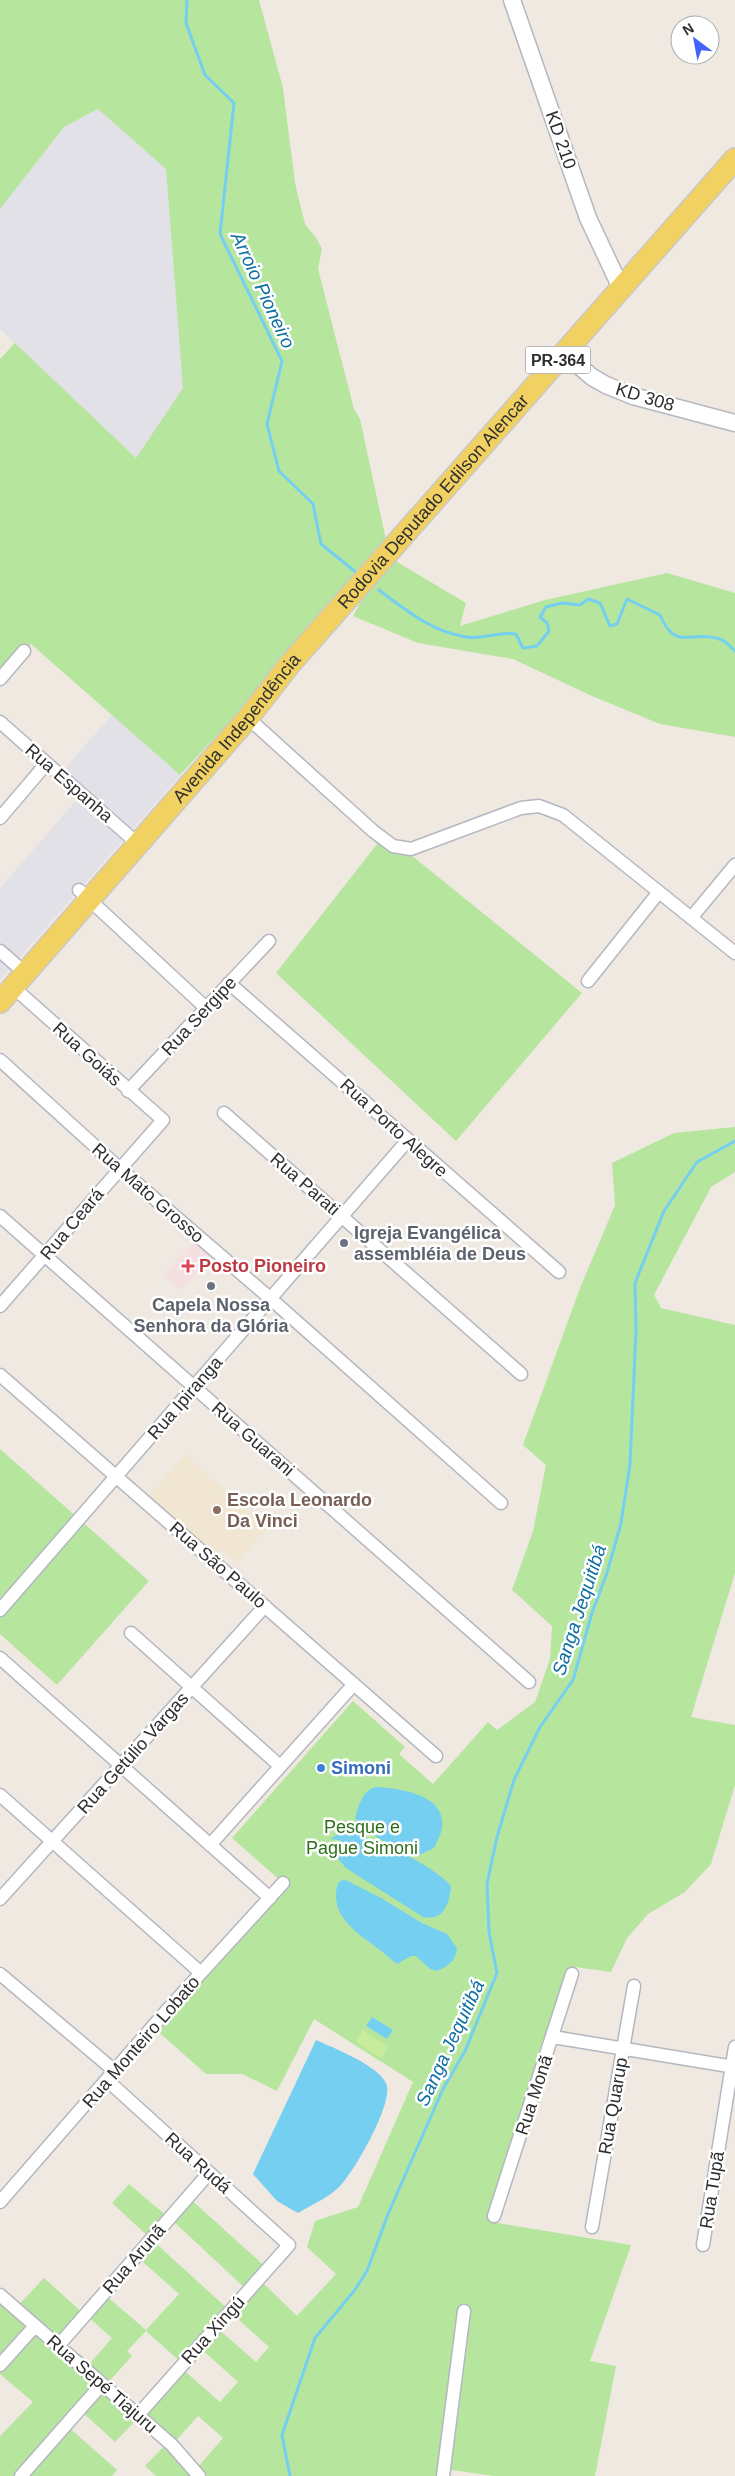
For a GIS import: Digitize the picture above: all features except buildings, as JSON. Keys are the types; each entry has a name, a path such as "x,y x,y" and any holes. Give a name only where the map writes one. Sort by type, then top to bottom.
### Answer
{"main road":[{"name":"Rodovia Deputado Edilson Alencar","path":"290,664 360,587 564,353 618,282 735,160"},
{"name":"Avenida Independência","path":"155,814 248,718 290,664"},
{"name":"Avenida Independência","path":"9,976 155,814 245,704 290,664"}],"street":[{"name":"KD 210","path":"512,0 588,218 618,282"},
{"name":"KD 308","path":"564,353 592,377 606,385 633,396 735,423"},
{"path":"0,679 24,652"},
{"path":"248,718 373,831 393,846 411,849 521,808 538,806 563,815 735,952"},
{"name":"Rua Espanha","path":"0,722 133,839"},
{"path":"0,818 46,764"},
{"path":"691,918 735,865"},
{"path":"588,981 659,892"},
{"path":"84,895 206,1008"},
{"name":"Rua Sergipe","path":"128,1091 269,941"},
{"name":"Rua Goiás","path":"9,976 128,1091 163,1120"},
{"name":"Rua Porto Alegre","path":"230,983 559,1272"},
{"name":"Rua Mato Grosso","path":"0,1060 119,1168 271,1299 501,1503"},
{"name":"Rua Parati","path":"224,1113 521,1374"},
{"name":"Rua Ceará","path":"0,1306 163,1120"},
{"name":"Rua Ipiranga","path":"0,1610 408,1140"},
{"name":"Rua Guarani","path":"0,1216 44,1257 529,1682"},
{"name":"Rua São Paulo","path":"0,1375 436,1756"},
{"name":"Rua Getúlio Vargas","path":"0,1899 265,1606"},
{"path":"131,1633 280,1766"},
{"path":"0,1658 270,1898"},
{"path":"210,1845 354,1684"},
{"path":"0,1795 201,1973"},
{"name":"Rua Monteiro Lobato","path":"1,2198 112,2077 201,1973 283,1883"},
{"name":"Rua Rudá","path":"0,1974 289,2245"},
{"name":"Rua Monã","path":"494,2216 572,1974"},
{"name":"Rua Quarup","path":"592,2226 634,1986"},
{"path":"553,2037 733,2067"},
{"name":"Rua Tupã","path":"703,2245 735,2047"},
{"name":"Rua Arunã","path":"58,2346 209,2172"},
{"name":"Rua Xingú","path":"138,2415 289,2245"},
{"name":"Rua Sepé Tiajuru","path":"0,2295 172,2445 199,2476"},
{"path":"443,2476 464,2311"},
{"path":"0,2365 35,2326"},
{"path":"21,2476 102,2384"}],"shaded area":[{"path":"98,109 166,169 183,388 136,458 0,329 0,209 64,127"},
{"path":"112,715 180,775 0,980 0,888 81,795 59,775"},
{"name":"Posto Pioneiro","path":"194,1242 211,1256 181,1290 164,1275"},
{"name":"Escola Leonardo Da Vinci","path":"185,1455 268,1528 237,1563 220,1549 211,1559 144,1501"}],"green space":[{"path":"0,0 259,0 283,88 295,183 305,224 322,249 318,269 354,409 360,419 389,554 291,664 245,705 180,775 31,644 0,679 0,359 15,343 136,458 183,388 166,169 98,109 64,127 0,209"},
{"path":"392,559 466,603 460,626 545,600 667,573 735,593 735,737 660,724 592,696 513,659 418,643 353,616 371,583"},
{"path":"385,834 582,993 456,1141 276,973"},
{"name":"Pesque e Pague Simoni","path":"735,1127 735,1172 711,1187 654,1295 661,1308 735,1325 735,1573 691,1717 735,1725 735,1785 711,1864 685,1892 648,1914 627,1938 611,1972 575,1967 492,2222 631,2245 590,2361 616,2366 595,2476 494,2476 445,2469 443,2476 156,2476 145,2466 168,2442 139,2417 115,2442 80,2410 66,2425 117,2470 112,2476 0,2476 0,2436 33,2402 0,2374 0,2295 16,2308 44,2278 85,2315 104,2294 146,2330 179,2294 136,2256 151,2239 112,2203 129,2184 169,2218 188,2197 268,2269 259,2279 297,2316 336,2274 307,2247 315,2221 358,2207 413,2082 314,2019 277,2091 242,2074 206,2074 153,2027 283,1883 232,1838 353,1701 405,1747 399,1754 433,1784 488,1722 497,1730 535,1702 550,1659 552,1626 512,1590 533,1531 546,1465 523,1445 580,1288 615,1205 612,1163 674,1133","holes":["170,2218 248,2291 230,2311 151,2239","230,2312 269,2347 256,2362 216,2327","86,2315 112,2338 85,2369 59,2346","146,2331 183,2364 199,2347 238,2382 220,2402 180,2367 137,2415 105,2386 132,2356 127,2351","198,2416 223,2438 198,2467 172,2445"]},
{"path":"0,1449 149,1581 57,1685 0,1634"},
{"path":"363,2030 388,2047 381,2058 356,2042"}],"water":[{"path":"376,1787 417,1794 435,1805 440,1812 442,1825 434,1848 419,1855 383,1841 359,1824 355,1818 362,1799 367,1791"},
{"path":"344,1831 369,1838 401,1852 443,1878 451,1886 449,1899 444,1910 436,1917 423,1917 346,1868 329,1848 339,1849 340,1840 330,1839"},
{"path":"344,1879 381,1898 422,1923 447,1934 457,1948 453,1960 437,1971 430,1969 416,1956 411,1956 397,1964 362,1937 344,1919 338,1909 336,1897 338,1883"},
{"path":"372,2017 393,2030 387,2039 366,2026"},
{"path":"316,2040 344,2052 374,2070 386,2083 387,2092 385,2105 372,2136 346,2178 331,2194 298,2213 277,2201 253,2174"}],"waterway":[{"name":"Arroio Pioneiro","path":"187,0 186,23 205,75 234,103 220,234 282,361 267,424 279,471 313,504 321,544 357,573"},
{"name":"Arroio Pioneiro","path":"379,590 420,619 442,630 472,638 510,633 516,634 523,648 537,646 549,631 547,623 540,617 546,607 562,603 580,605 588,599 600,603 610,626 617,624 627,599 660,615 666,627 679,637 701,636 719,639 726,642 735,651"},
{"name":"Sanga Jequitibá","path":"290,2476 282,2435 315,2338 354,2291 367,2271 388,2214 443,2089 465,2051 497,1973 489,1932 487,1884 497,1837 514,1780 540,1727 573,1680 621,1523 630,1464 636,1330 635,1283 664,1211 697,1162 735,1141"}],"place":[{"name":"Igreja Evangélica assembléia de Deus","path":"344,1243"},
{"name":"Posto Pioneiro","path":"188,1266"},
{"name":"Capela Nossa Senhora da Glória","path":"211,1286"},
{"name":"Escola Leonardo Da Vinci","path":"217,1510"},
{"name":"Simoni","path":"321,1768"}]}
